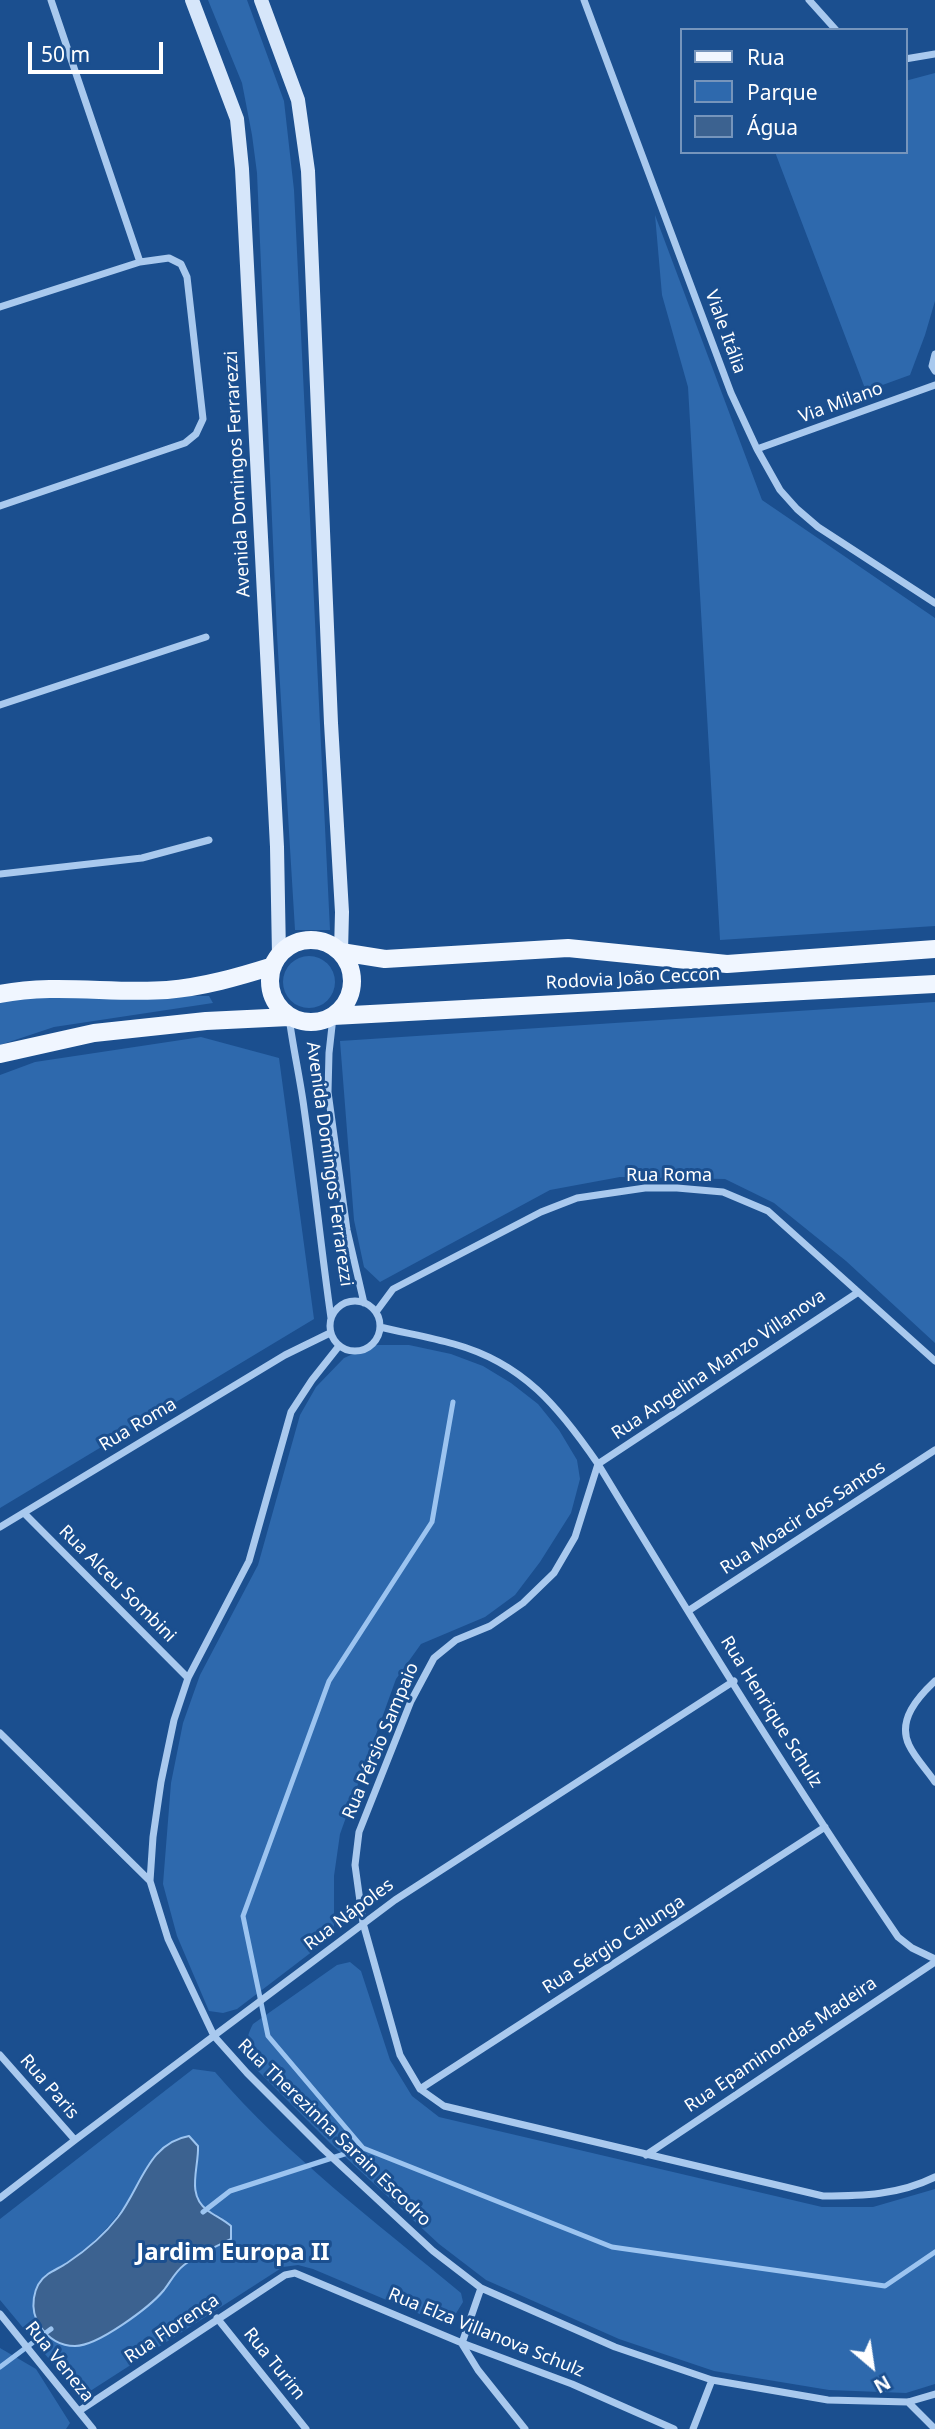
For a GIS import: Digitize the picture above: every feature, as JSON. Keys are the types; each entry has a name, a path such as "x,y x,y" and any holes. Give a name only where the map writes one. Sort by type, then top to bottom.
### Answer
{"main road":[{"name":"Avenida Domingos Ferrarezzi","path":"192,0 237,119 242,169 277,846 276,960"},
{"path":"261,0 298,100 308,171 342,912 341,952 351,973 349,997 333,1016 311,1022 289,1017 280,1009 270,989 276,960"},
{"path":"0,994 48,989 167,990 226,980 276,960 292,945 304,941 316,941 341,952"},
{"name":"Rodovia João Ceccon","path":"341,952 385,960 568,948 727,964 935,949"},
{"name":"Rodovia João Ceccon","path":"333,1016 935,984"},
{"path":"0,1054 94,1033 206,1021 289,1017"}],"street":[{"path":"51,0 140,262"},
{"name":"Viale Itália","path":"584,0 731,393 780,490 811,521 935,603"},
{"path":"809,0 834,28"},
{"path":"907,59 935,54"},
{"path":"0,306 140,262 169,258 181,264 187,277 204,419 197,434 185,443 0,506"},
{"path":"935,354 932,366 935,371"},
{"name":"Via Milano","path":"757,449 935,385"},
{"path":"0,705 206,637"},
{"path":"0,874 142,858 209,840"},
{"name":"Avenida Domingos Ferrarezzi","path":"333,1016 328,1053 328,1092 346,1230 364,1303"},
{"name":"Avenida Domingos Ferrarezzi","path":"289,1017 304,1105 323,1272 331,1318"},
{"name":"Rua Roma","path":"376,1312 393,1289 541,1212 577,1198 645,1188 723,1192 768,1211 935,1361"},
{"name":"Rua Angelina Manzo Villanova","path":"598,1464 857,1293"},
{"path":"346,1303 364,1303 376,1312 380,1327 375,1342 362,1351 354,1352 339,1346 330,1333 331,1318 346,1303"},
{"path":"380,1327 454,1344 488,1356 519,1373 548,1398 572,1426 598,1464"},
{"name":"Rua Roma","path":"0,1527 285,1354 330,1333"},
{"name":"Rua Therezinha Sarain Escodro","path":"339,1346 291,1412 249,1561 188,1678 174,1720 161,1782 150,1881 168,1939 214,2036 247,2073 342,2167 433,2251 481,2288 615,2347 712,2381 828,2400 908,2403 935,2393"},
{"name":"Rua Moacir dos Santos","path":"688,1611 935,1450"},
{"name":"Rua Henrique Schulz","path":"598,1464 825,1828 898,1937 935,1961"},
{"name":"Rua Pérsio Sampaio","path":"598,1464 575,1537 554,1573 523,1603 489,1626 456,1640 434,1658 421,1681 359,1832 355,1865 363,1923 400,2055 420,2088 444,2106 823,2196 872,2196 935,2177"},
{"name":"Rua Alceu Sombini","path":"24,1513 188,1678"},
{"name":"Rua Nápoles","path":"0,2198 395,1900 734,1681"},
{"path":"935,1681 917,1698 908,1716 906,1728 908,1744 935,1782"},
{"path":"0,1733 150,1881"},
{"name":"Rua Sérgio Calunga","path":"420,2088 825,1828"},
{"name":"Rua Epaminondas Madeira","path":"646,2155 935,1961"},
{"name":"Rua Paris","path":"0,2055 75,2140"},
{"name":"Rua Elza Villanova Schulz","path":"285,2275 295,2273 308,2277 461,2343 572,2384 674,2429"},
{"name":"Rua Florença","path":"79,2411 285,2275"},
{"path":"481,2288 461,2343 478,2370 525,2429"},
{"name":"Rua Veneza","path":"0,2314 93,2429"},
{"name":"Rua Turim","path":"217,2318 306,2429"},
{"path":"693,2429 712,2381"},
{"path":"908,2403 935,2429"}],"green space":[{"path":"208,0 247,0 284,101 294,190 330,930 295,930 277,635 257,173 242,83"},
{"path":"935,73 935,301 910,375 866,391 776,154 907,154 907,80"},
{"path":"655,215 762,500 935,618 935,926 720,940 688,387 662,295"},
{"path":"309,956 319,958 327,964 333,972 333,992 327,1000 319,1006 309,1008 299,1006 291,1000 285,992 283,982 285,972 291,964 299,958"},
{"path":"209,996 213,1003 54,1027 0,1045 0,999"},
{"path":"935,1002 935,1343 846,1261 774,1203 725,1179 620,1177 550,1190 380,1282 364,1267 354,1220 340,1041"},
{"path":"201,1037 279,1058 314,1319 0,1508 0,1075 35,1062"},
{"path":"373,1345 409,1345 451,1354 483,1366 511,1383 538,1404 559,1430 577,1460 580,1479 571,1513 515,1595 485,1617 421,1644 396,1679 340,1834 334,1876 334,1931 330,1938 237,2009 223,2013 209,2011 177,1936 163,1884 171,1783 183,1723 200,1675 258,1565 300,1415 316,1387 344,1358"},
{"path":"350,1962 361,1971 390,2060 412,2096 439,2117 822,2207 873,2207 935,2189 935,2384 906,2393 829,2390 714,2371 619,2339 486,2280 439,2244 330,2143 251,2061 247,2041 253,2024 337,1965"},
{"path":"193,2069 215,2072 302,2160 461,2293 463,2302 455,2315 441,2323 313,2269 298,2265 283,2267 84,2395 74,2389 0,2300 0,2219","holes":["153,2157 196,2177 196,2191 200,2202 221,2217 231,2239 181,2266 165,2289 91,2343 63,2345 45,2275 81,2252 109,2225 132,2194"]},
{"path":"0,2348 36,2369 70,2423 66,2429 0,2429"}],"water":[{"path":"189,2136 198,2146 195,2180 197,2196 207,2210 231,2226 231,2239 184,2265 157,2297 110,2333 75,2346 64,2345 55,2340 40,2326 34,2313 34,2298 38,2285 48,2274 81,2253 107,2230 126,2205 147,2168 164,2147"}],"waterway":[{"path":"363,2148 268,2036 243,1916 329,1681 432,1522 453,1402"},
{"path":"203,2212 230,2191 363,2148 612,2247 885,2286 935,2252"},
{"path":"0,2367 51,2329"}],"district":[{"name":"Jardim Europa II","path":"233,2253"}]}
